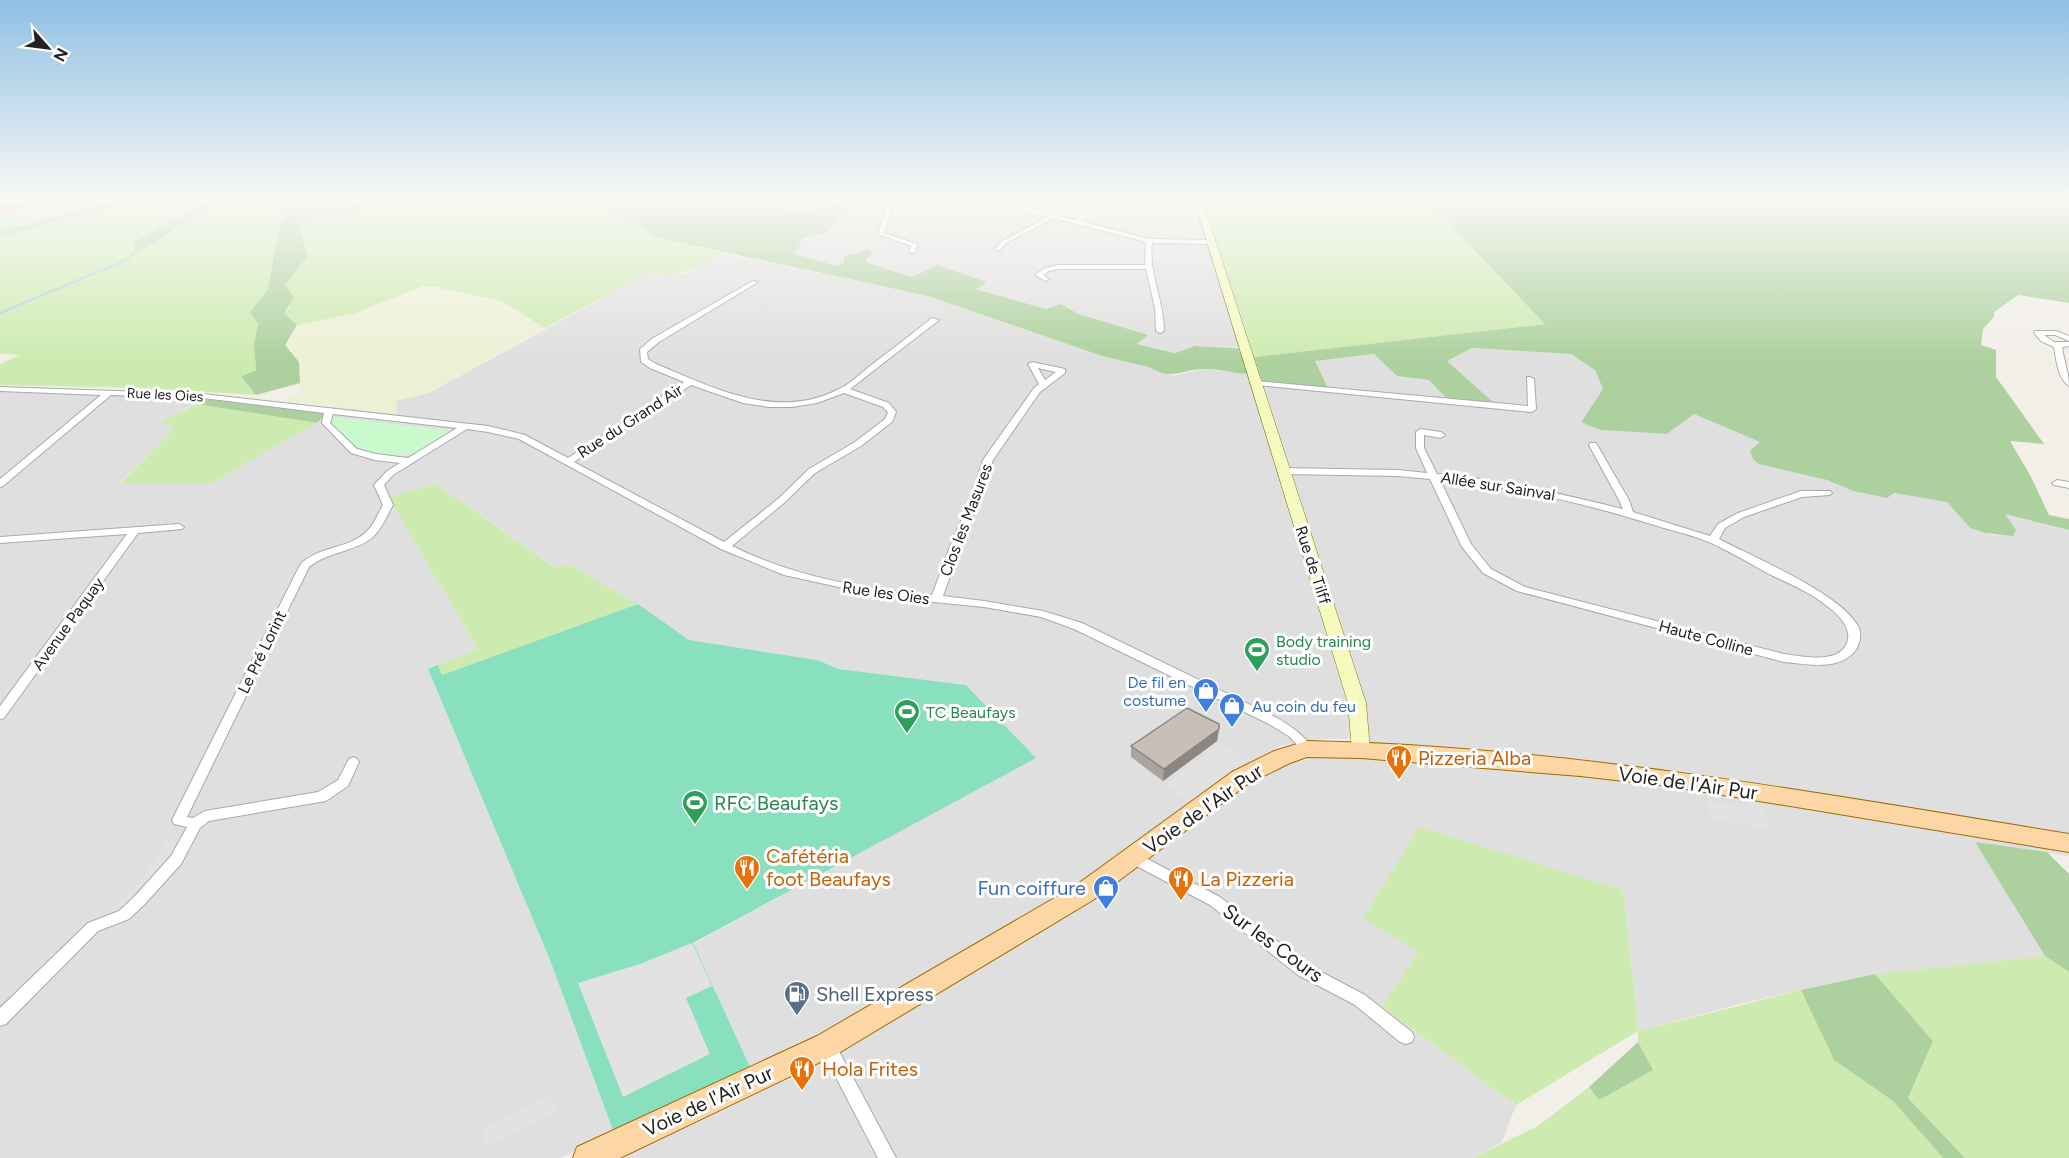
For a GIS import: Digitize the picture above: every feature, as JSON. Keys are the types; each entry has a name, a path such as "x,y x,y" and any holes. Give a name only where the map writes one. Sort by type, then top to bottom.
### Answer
{"main road":[{"name":"Rue de Tilff","path":"1215,253 1357,703 1361,750"},
{"name":"Voie de l'Air Pur","path":"588,1158 827,1045 1041,920 1134,858 1240,778 1282,757 1307,750 1361,750 1580,768 1668,778 2069,843"}],"street":[{"path":"1149,253 1150,267 1161,320 1160,331"},
{"path":"1046,279 1038,275 1047,269 1058,267 1150,267"},
{"name":"Rue du Grand Air","path":"755,282 656,339 643,351 644,360 653,366 745,403 793,405 832,396 844,390 935,320"},
{"path":"2069,339 2056,333 2038,333 2040,337 2058,346 2069,345"},
{"path":"2058,346 2061,364 2069,384"},
{"path":"1253,377 1532,409 1530,379"},
{"name":"Rue du Grand Air","path":"569,461 691,381"},
{"name":"Clos les Masures","path":"936,600 988,460 1037,390 1044,385"},
{"name":"Rue les Oies","path":"0,389 203,396 488,429 522,437 725,547 788,573 815,581 884,594 1023,610 1078,626 1273,721 1294,734 1307,750"},
{"path":"725,547 781,501 812,471 858,444 889,420 892,412 886,405 844,390"},
{"path":"0,484 110,392"},
{"path":"329,411 326,423 354,451 375,457 409,460 465,427"},
{"name":"Allée sur Sainval","path":"1442,435 1420,432 1420,448 1433,476 1516,487 1629,514 1713,540"},
{"path":"1593,445 1629,514"},
{"name":"Le Pré Lorint","path":"195,824 179,820 305,565 319,553 357,542 368,536 388,505 379,485 390,473 409,460"},
{"path":"1283,471 1433,476"},
{"name":"Haute Colline","path":"1433,476 1466,545 1487,571 1521,590 1785,658 1822,661 1835,659 1846,653 1852,646 1855,636 1853,627 1832,604 1782,574 1713,540"},
{"path":"2057,483 2069,485"},
{"path":"1713,540 1721,526 1741,515 1801,494 1827,493"},
{"path":"0,540 179,527"},
{"name":"Avenue Paquay","path":"0,715 134,531"},
{"path":"0,1019 93,927 124,915 139,901 176,860 195,824 205,816 321,797 343,783 353,762"},
{"name":"Sur les Cours","path":"1134,858 1215,901 1304,970 1360,1000 1406,1037"},
{"path":"827,1045 887,1158"}],"shaded area":[{"path":"722,253 928,296 1102,356 1150,367 1173,376 1203,369 1250,374 1352,702 1352,732 1348,739 1322,739 1280,746 1248,763 1079,887 860,1015 751,1069 693,944 1035,757 966,685 839,669 817,660 689,640 638,604 568,564 557,568 436,484 389,498 478,649 428,669 550,960 614,1133 561,1158 0,1158 0,391 204,399 159,423 175,426 119,483 212,483 317,423 333,407 397,414 396,401 429,393 650,272 685,274"},
{"path":"851,253 845,262 837,266 795,254"},
{"path":"872,253 1219,253 1250,347 1195,346 1175,353 1136,343 1147,335 1079,314 1069,307 1052,306 1047,309 975,288 986,282 912,277 867,263 866,259"},
{"path":"1472,348 1571,354 1595,370 1603,389 1581,421 1600,430 1667,434 1694,414 1761,442 1801,472 1853,491 1893,493 1947,502 1970,528 1985,533 1998,536 2004,513 2069,530 2069,856 1976,843 2045,956 1875,974 1743,1003 1639,1031 1623,890 1418,952 1383,1008 1516,1105 1502,1142 1472,1158 613,1158 741,1095 860,1041 1193,825 1248,786 1291,762 1339,755 1368,743 1365,700 1262,381 1327,387 1315,361 1374,354 1397,376 1429,380 1447,399 1492,402 1447,361"},
{"path":"1221,744 1247,761 1191,804 1166,784"},
{"path":"1707,801 1764,811 1770,830 1712,819"},
{"path":"182,838 173,855 126,907 115,904 144,875 167,841"},
{"path":"1104,887 1109,892 1022,946 879,1029"},
{"path":"692,943 712,986 686,998 710,1054 623,1097 578,983 640,964"},
{"path":"552,1095 557,1112 485,1148 481,1130"}],"green space":[{"path":"0,253 274,253 268,289 250,312 258,323 254,345 256,370 241,378 256,395 138,388 0,385 0,364 20,355 0,354"},
{"path":"274,253 306,253 307,257 285,285 294,298 284,313 297,325 285,345 299,362 300,383 256,395 241,377 256,370 254,344 258,324 250,312 268,289"},
{"path":"306,253 722,253 688,271 671,274 650,272 545,328 502,301 431,286 423,286 356,313 297,325 284,313 290,307 285,285 307,257"},
{"path":"729,253 795,253 837,266 844,262 844,256 855,253 874,253 866,259 867,263 912,277 937,265 987,282 976,289 1046,309 1061,304 1079,314 1148,335 1137,344 1175,353 1195,346 1238,348 1250,374 1198,369 1165,374 1149,367 1102,356 928,296"},
{"path":"1219,253 1478,253 1546,324 1254,357"},
{"path":"1477,253 2069,253 2069,303 2018,295 1994,312 1994,317 1983,329 1981,345 1996,350 1996,377 2044,444 2010,441 2030,475 2049,515 2069,519 2069,530 2005,514 2016,530 2013,536 1985,533 1970,528 1947,502 1894,493 1887,498 1853,491 1827,480 1759,464 1753,459 1750,451 1760,442 1694,414 1667,434 1600,430 1581,422 1603,389 1595,370 1571,354 1472,348 1447,361 1493,402 1447,399 1429,380 1397,376 1374,354 1315,361 1328,388 1262,381 1254,357 1545,324"},
{"path":"423,286 502,301 545,328 429,393 396,401 397,414 283,401 301,391 299,362 285,345 297,325 356,313"},
{"path":"204,399 327,413 317,423 196,404"},
{"path":"196,404 317,423 212,483 119,484 172,431 169,430 174,426 159,423"},
{"path":"334,417 455,431 417,452 401,456 385,456 356,447 329,421"},
{"path":"436,484 556,568 568,564 638,604 442,675 438,665 478,649 388,497"},
{"path":"638,604 689,640 817,660 839,669 966,685 1036,758 693,943 751,1069 614,1133 550,960 428,669 438,665 442,675"},
{"path":"1419,827 1623,890 1639,1031 1801,990 1834,1060 1893,1101 1943,1158 1472,1158 1538,1126 1589,1087 1599,1100 1652,1070 1638,1042 1638,1031 1516,1105 1382,1007 1418,952 1363,918"},
{"path":"1975,842 2047,852 2069,874 2069,972 2045,956"},
{"path":"2045,956 2069,972 2069,1158 1965,1158 1908,1098 1933,1041 1875,974"},
{"path":"1875,974 1933,1041 1908,1098 1965,1158 1943,1158 1893,1101 1834,1060 1801,990"},
{"path":"1638,1042 1653,1070 1599,1100 1589,1087"}],"building":[{"path":"1187,708 1219,724 1219,729 1164,769 1131,746"}],"waterway":[{"path":"0,313 126,260 135,253"}],"place":[{"name":"Body training studio","path":"1257,673"},
{"name":"De fil en costume","path":"1206,714"},
{"name":"Au coin du feu","path":"1232,729"},
{"name":"TC Beaufays","path":"907,735"},
{"name":"Pizzeria Alba","path":"1399,781"},
{"name":"RFC Beaufays","path":"695,826"},
{"name":"Cafétéria foot Beaufays","path":"747,891"},
{"name":"La Pizzeria","path":"1181,902"},
{"name":"Fun coiffure","path":"1106,911"},
{"name":"Shell Express","path":"797,1017"},
{"name":"Hola Frites","path":"802,1092"}]}
